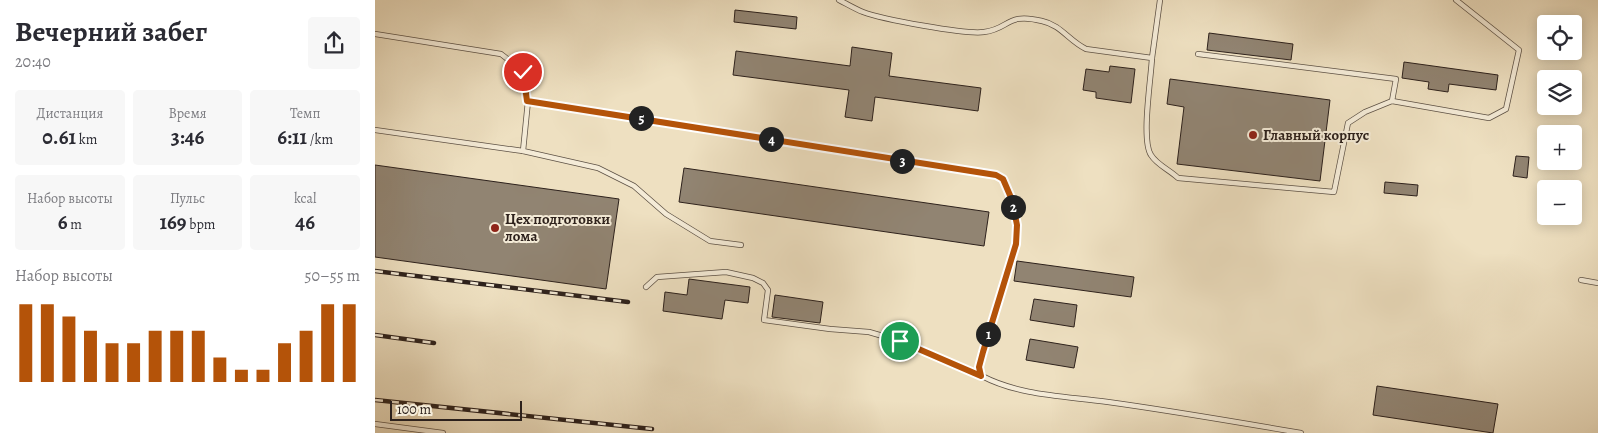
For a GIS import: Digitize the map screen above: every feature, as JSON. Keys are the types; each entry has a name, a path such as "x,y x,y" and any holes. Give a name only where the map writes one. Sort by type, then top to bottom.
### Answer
{"lane":[{"path":"839,0 874,15 968,32 985,32 1017,17 1029,18 1057,26 1077,45 1086,49 1152,58"},
{"path":"1160,0 1152,58 1147,131 1148,149 1157,163 1178,178 1185,180 1334,192 1348,123 1365,112 1392,101 1489,118 1506,109 1519,50 1456,0"},
{"path":"375,34 501,54 523,72 527,101 523,151"},
{"path":"1198,54 1396,79 1392,101"},
{"path":"527,101 996,175 1003,179 1012,200 1017,225 1016,244 979,367 981,376"},
{"path":"375,130 523,151 598,168 634,186 666,214 710,241 741,245"},
{"path":"645,287 657,277 726,272 753,278 763,283 768,290 764,320 869,332 900,341 997,384 1027,392 1184,413 1301,433"},
{"path":"1581,280 1598,282"},
{"path":"375,424 443,433"}],"building":[{"path":"735,10 797,17 796,29 734,22"},
{"path":"1209,33 1293,44 1291,60 1207,50"},
{"path":"852,47 892,53 889,76 981,88 978,111 875,97 872,121 845,117 849,90 733,75 736,51 850,66"},
{"path":"1404,62 1498,75 1496,90 1449,84 1448,92 1428,89 1429,82 1402,78"},
{"path":"1110,66 1135,69 1131,103 1096,98 1096,92 1083,90 1086,69 1109,72"},
{"name":"Главный корпус","path":"1170,79 1330,100 1320,181 1177,164 1184,107 1167,104"},
{"path":"1516,156 1529,157 1527,178 1513,176"},
{"name":"Цех подготовки лома","path":"375,165 619,199 606,289 375,257"},
{"path":"684,168 989,212 984,246 679,202"},
{"path":"1385,182 1418,185 1417,196 1384,193"},
{"path":"1017,261 1134,277 1131,297 1014,281"},
{"path":"689,279 750,287 748,303 725,300 722,319 663,311 665,292 687,295"},
{"path":"775,295 823,302 820,323 772,317"},
{"path":"1034,299 1077,305 1074,327 1030,320"},
{"path":"1030,339 1078,347 1074,368 1026,360"},
{"path":"1377,386 1498,404 1493,433 1373,415"}],"railway":[{"path":"375,271 628,302"},
{"path":"375,335 434,343"},
{"path":"375,400 652,429"}],"place":[{"name":"Главный корпус","path":"1253,135"},
{"name":"Цех подготовки лома","path":"495,228"}],"route":[{"path":"523,72 527,101 645,118 996,175 1003,179 1012,200 1017,225 1016,244 979,367 981,376 900,341"}]}
